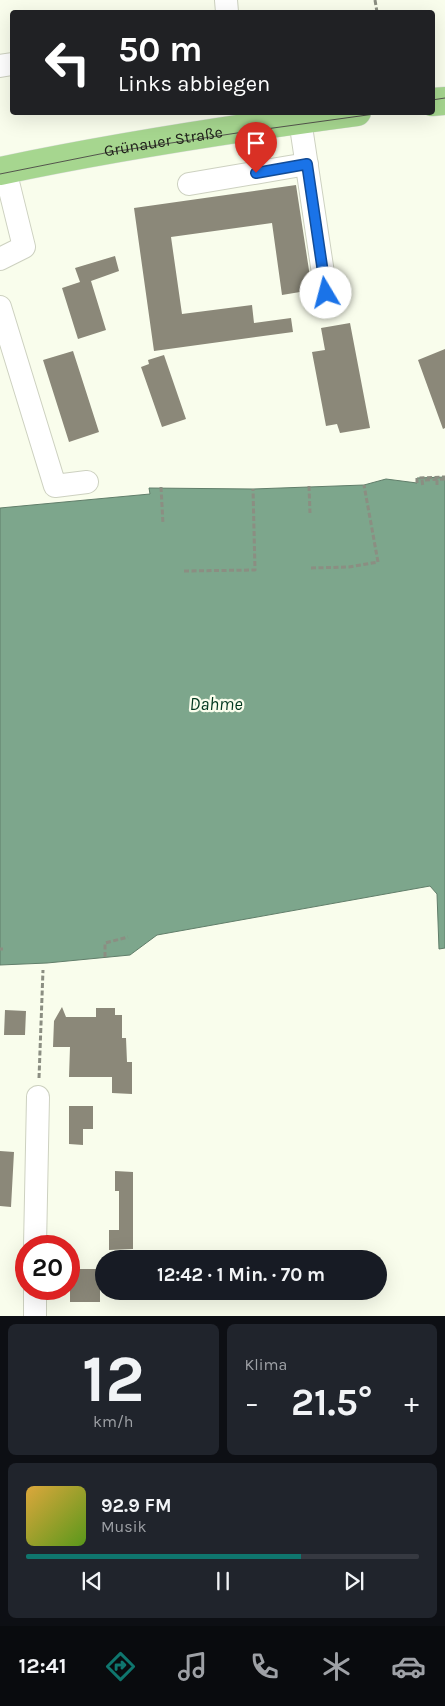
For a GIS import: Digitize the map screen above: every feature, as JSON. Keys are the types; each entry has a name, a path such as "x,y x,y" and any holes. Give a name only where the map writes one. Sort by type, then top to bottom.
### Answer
{"main road":[{"name":"Grünauer Straße","path":"2,171 240,120 300,120 336,115"}],"street":[{"path":"300,120 326,293"},
{"path":"189,184 307,164"},
{"path":"0,258 24,247 2,171"},
{"path":"0,307 55,486 87,482"},
{"path":"35,1235 38,1096"},
{"path":"35,1300 35,1316"}],"path":[{"path":"417,478 445,478 422,480 417,482 417,478"},
{"path":"422,480 423,487"},
{"path":"437,480 437,488"},
{"path":"311,568 349,567 378,562 364,485"},
{"path":"309,486 310,512"},
{"path":"161,487 163,524"},
{"path":"184,571 255,570 253,489"},
{"path":"105,957 105,943 128,938"},
{"path":"38,1096 43,970"}],"water":[{"name":"Dahme","path":"445,477 445,948 439,949 437,894 430,886 157,935 130,955 47,963 0,965 0,508 150,494 149,488 253,489 364,485 386,479 417,483 417,478"}],"building":[{"path":"296,185 312,290 282,295 272,223 171,237 182,314 252,305 254,323 291,318 293,332 154,351 134,208"},
{"path":"115,256 119,271 91,281 106,330 78,339 62,288 80,282 75,268"},
{"path":"350,323 370,428 340,433 337,424 326,426 312,352 325,350 321,328"},
{"path":"445,349 445,428 443,429 418,360"},
{"path":"73,351 99,432 69,442 43,360"},
{"path":"164,355 186,419 162,427 141,367 149,364 148,360"},
{"path":"62,1007 66,1017 96,1017 96,1008 115,1008 115,1015 122,1015 122,1038 126,1038 127,1062 132,1062 132,1094 112,1093 112,1077 69,1077 70,1047 53,1047 54,1021"},
{"path":"5,1010 26,1011 25,1035 4,1035"},
{"path":"69,1106 93,1106 93,1129 83,1129 83,1145 69,1144"},
{"path":"0,1151 14,1152 11,1207 0,1206"},
{"path":"115,1171 133,1172 133,1249 109,1250 109,1230 119,1230 119,1191 115,1191"},
{"path":"80,1269 95,1269 95,1300 100,1300 100,1302 70,1302 70,1300 80,1300"}],"tram line":[{"path":"435,100 445,98"},
{"path":"0,174 105,153 367,115"}],"route":[{"path":"256,173 307,164 326,293"}]}
